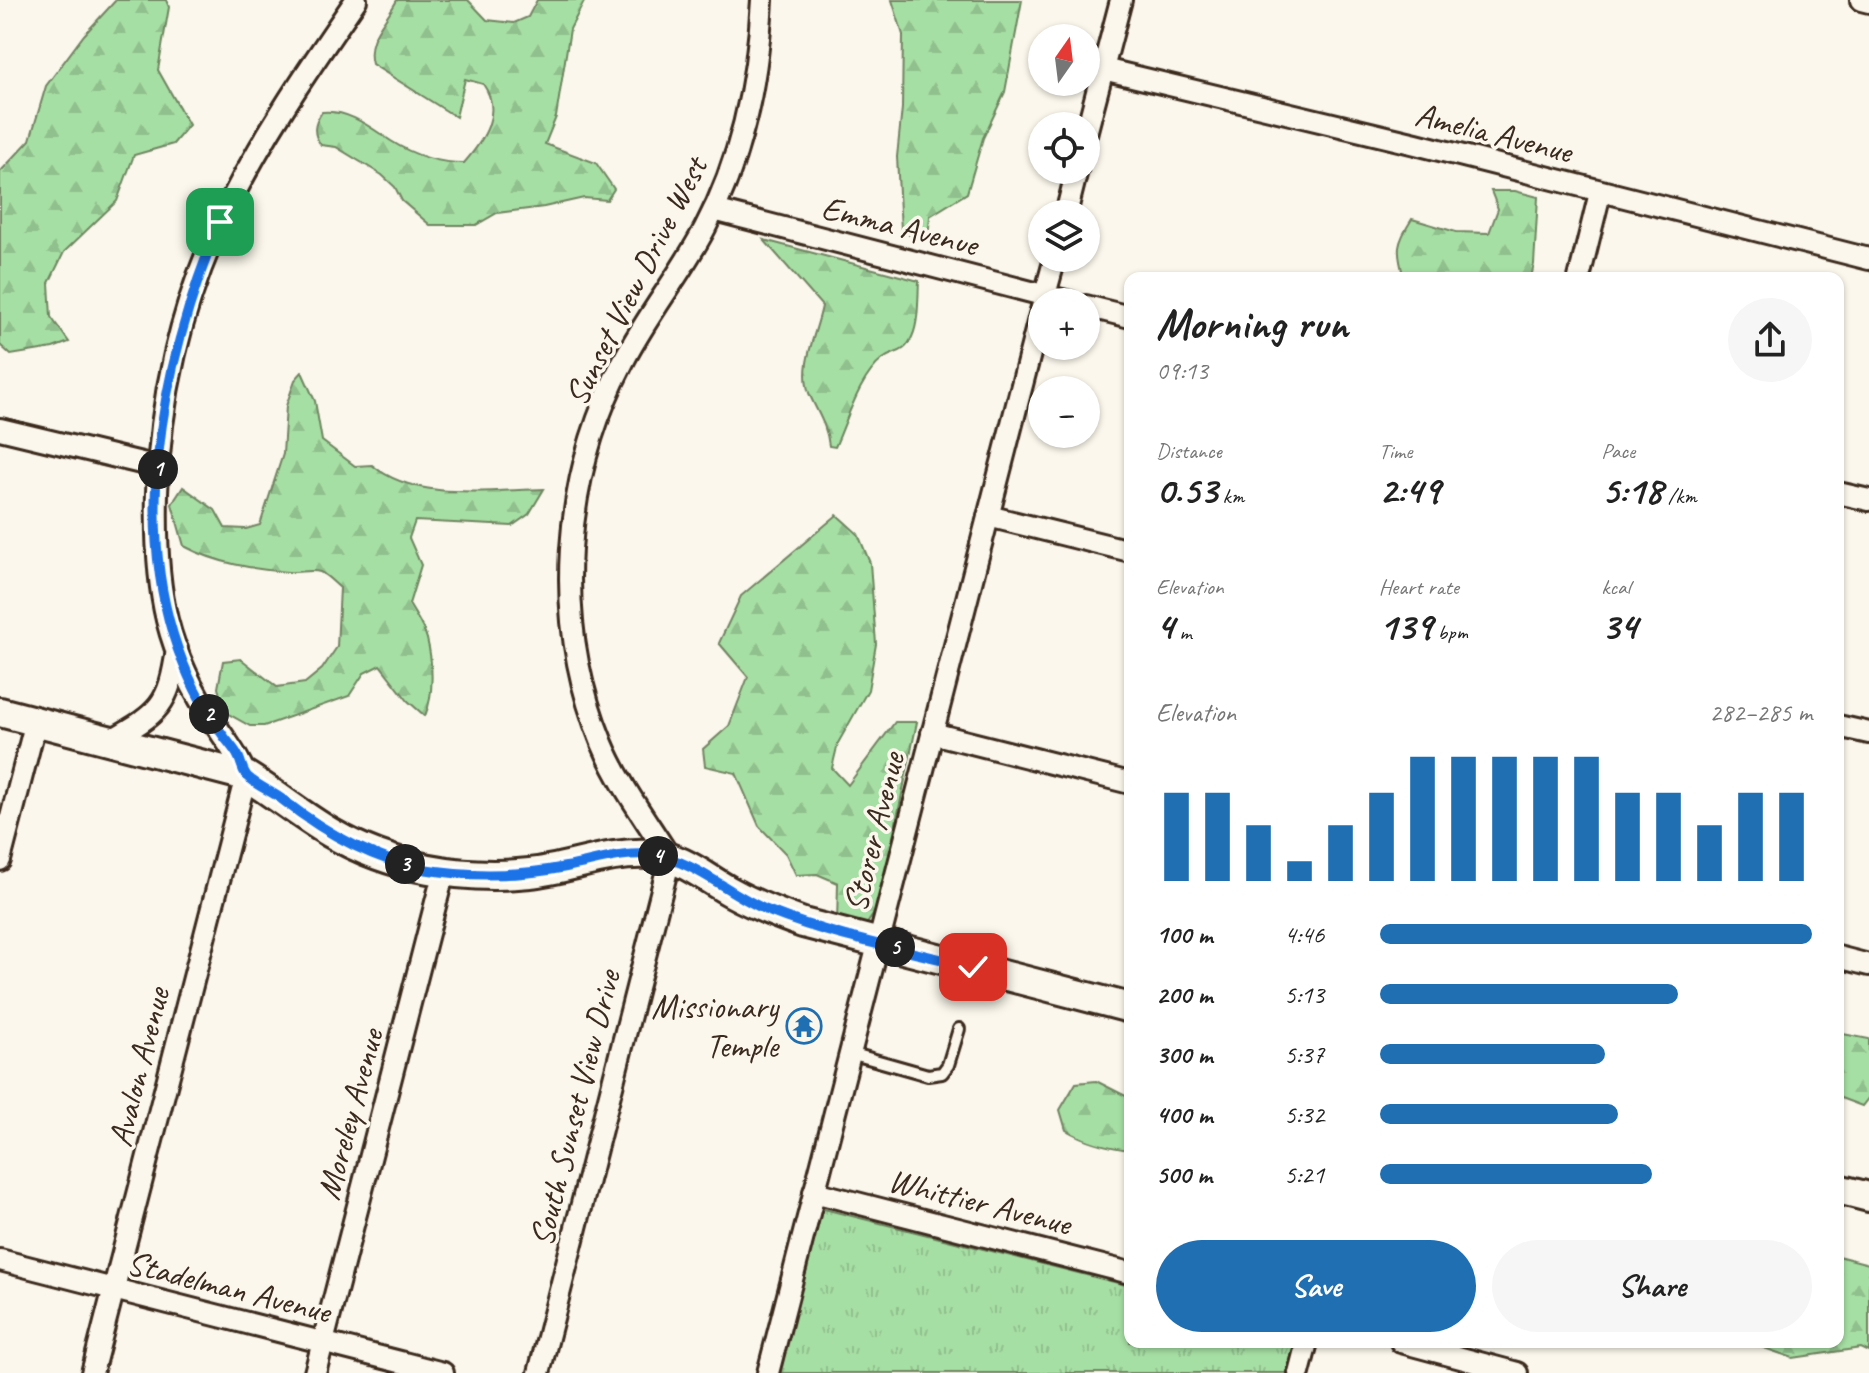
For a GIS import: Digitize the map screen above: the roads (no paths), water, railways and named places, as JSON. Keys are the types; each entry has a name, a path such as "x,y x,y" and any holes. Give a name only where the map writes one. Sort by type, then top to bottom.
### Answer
{"street":[{"path":"246,776 238,755 197,693 167,620 157,517 158,467 167,397 184,321 220,222 281,113 356,0"},
{"name":"Sunset View Drive West","path":"670,858 613,767 590,710 574,640 570,594 571,545 581,478 601,408 639,333 683,266 714,210 744,127 755,75 762,0"},
{"path":"1092,112 1121,0"},
{"path":"1861,0 1869,2"},
{"name":"Amelia Avenue","path":"1103,69 1416,144 1869,259"},
{"path":"1580,272 1600,193"},
{"name":"Emma Avenue","path":"714,210 1028,297"},
{"path":"1100,310 1124,316"},
{"name":"Storer Avenue","path":"768,1373 1028,360"},
{"path":"0,429 158,467"},
{"path":"1844,494 1869,500"},
{"path":"988,516 1124,550"},
{"path":"111,740 157,710 168,692 177,649"},
{"path":"0,712 246,776 304,816 356,846 422,868 505,875 565,868 619,856 649,854 670,858 767,911 1124,1006"},
{"path":"0,860 36,721"},
{"path":"1844,727 1869,733"},
{"path":"932,733 1124,781"},
{"name":"Avalon Avenue","path":"92,1373 246,776"},
{"name":"South Sunset View Drive","path":"539,1373 670,858"},
{"name":"Moreley Avenue","path":"315,1373 444,871"},
{"path":"1844,959 1869,965"},
{"path":"1844,1191 1869,1197"},
{"name":"Whittier Avenue","path":"814,1192 1124,1271"},
{"name":"Stadelman Avenue","path":"0,1260 443,1373"},
{"path":"1299,1373 1305,1348"},
{"path":"1423,1348 1517,1373"}],"lane":[{"path":"850,1053 928,1075 942,1073 948,1065 959,1029"}],"place":[{"name":"Missionary Temple","path":"804,1026"}]}
